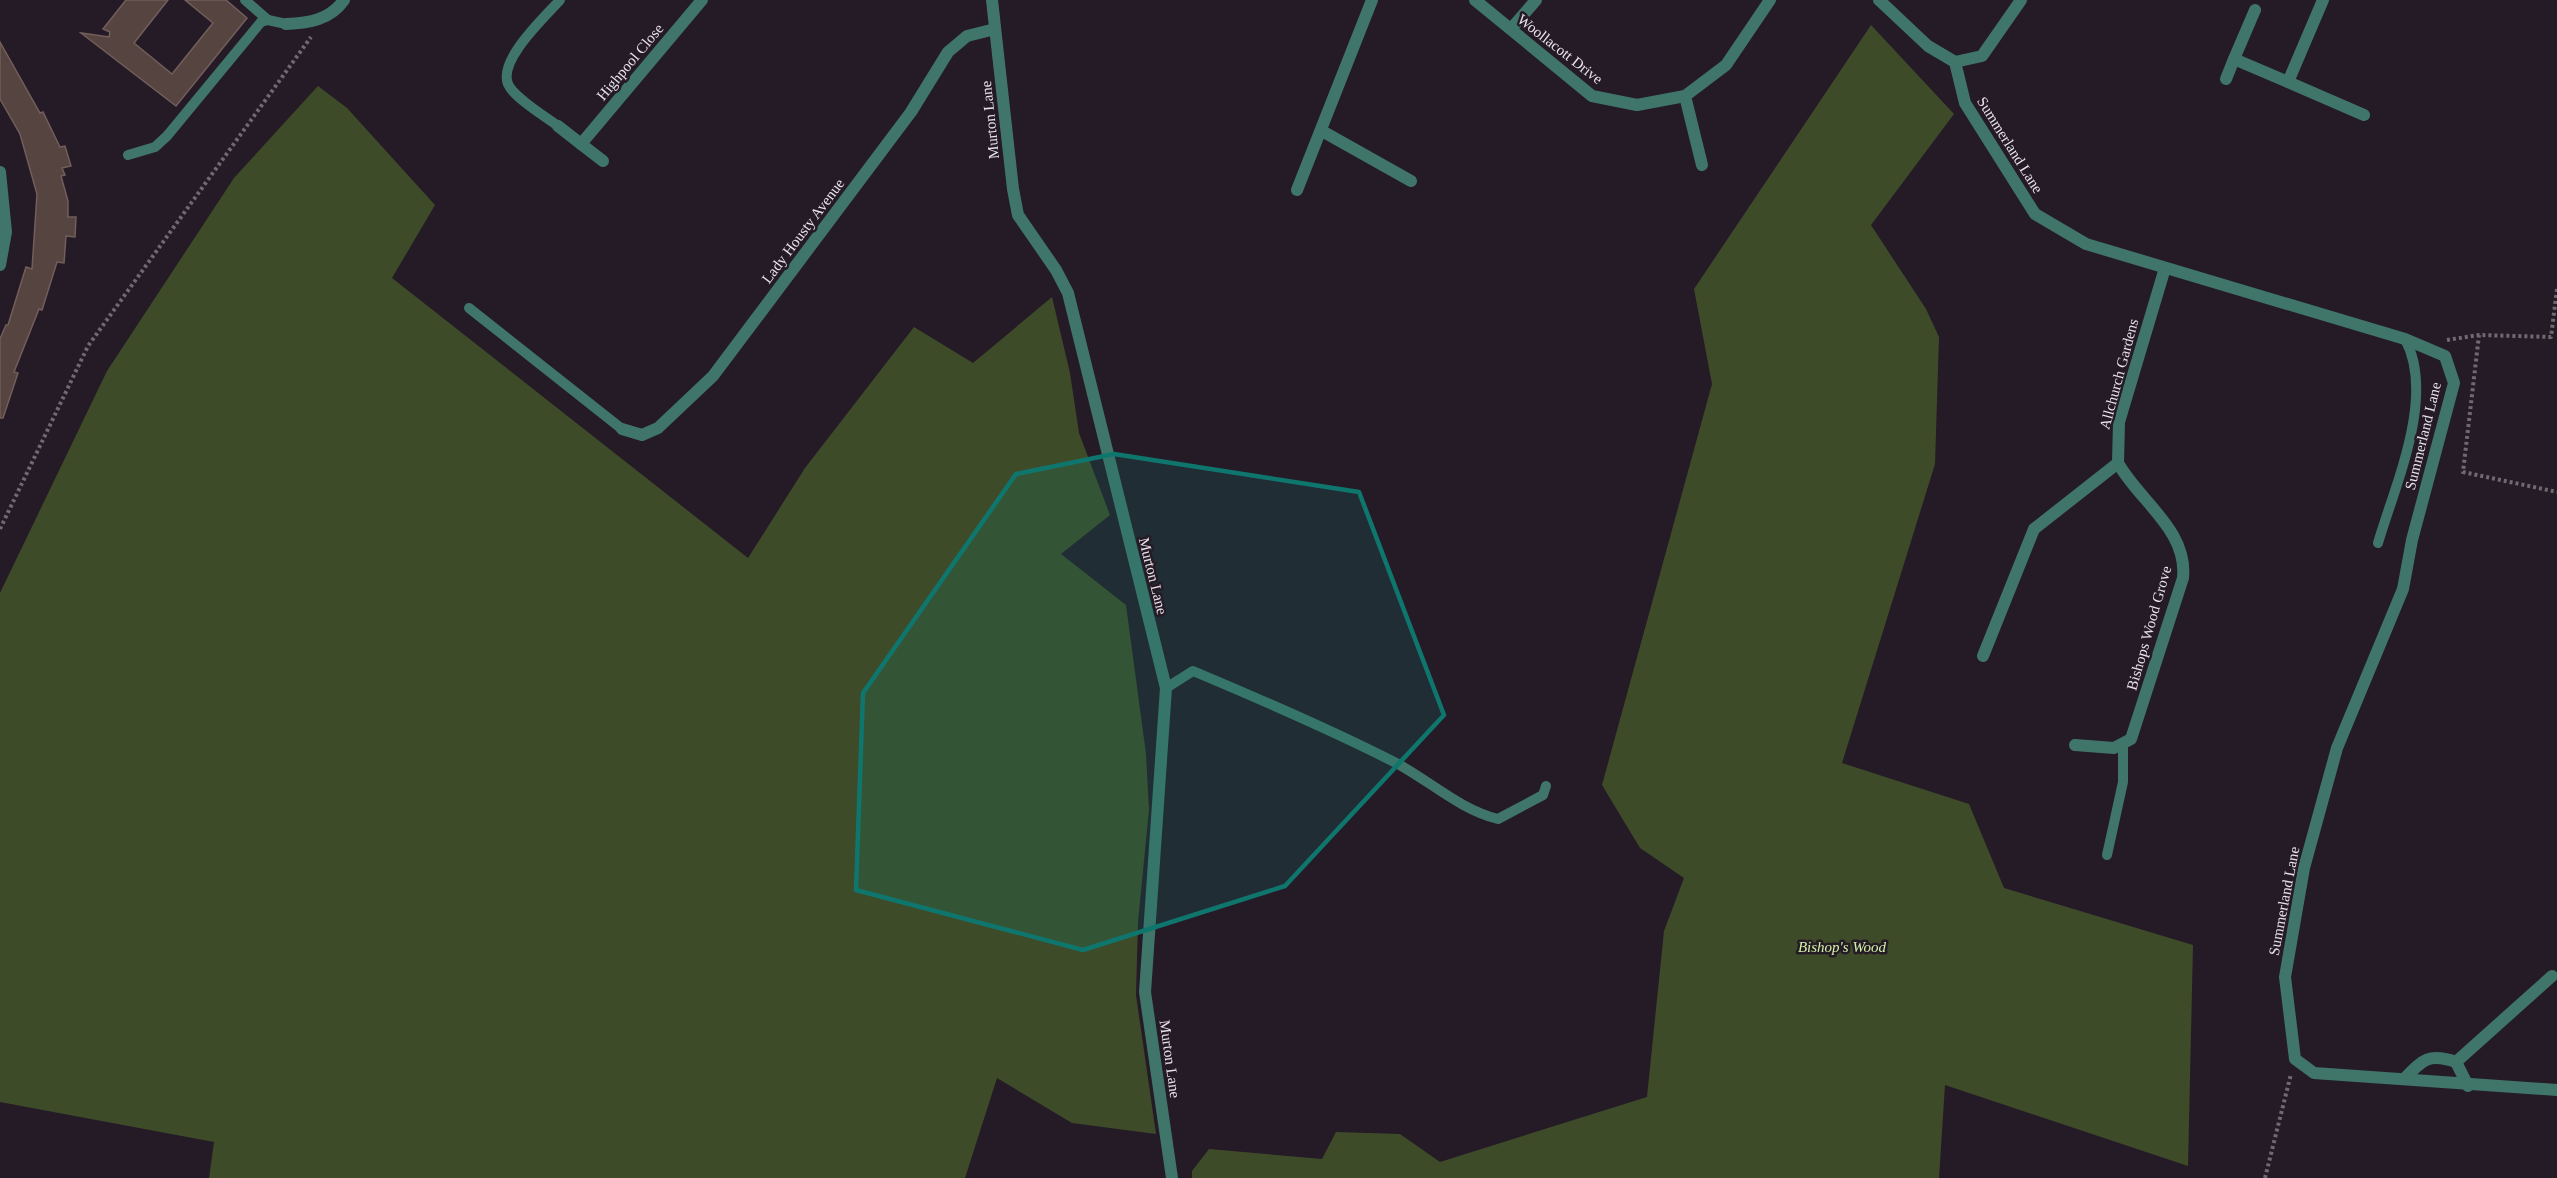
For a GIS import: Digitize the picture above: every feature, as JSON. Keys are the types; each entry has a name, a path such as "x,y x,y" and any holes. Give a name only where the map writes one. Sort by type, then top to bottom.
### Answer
{"street":[{"path":"286,24 307,23 325,18 344,0"},
{"name":"Highpool Close","path":"581,144 702,0"},
{"name":"Murton Lane","path":"992,0 1018,215 1056,270 1068,293 1166,688 1145,992 1172,1178"},
{"path":"1297,190 1372,0"},
{"name":"Woollacott Drive","path":"1475,0 1592,96 1637,105 1685,96 1726,65 1770,0"},
{"path":"1511,30 1536,0"},
{"path":"1880,0 1928,46 1955,62 1982,56 2021,0"},
{"path":"2288,82 2323,0"},
{"path":"2226,80 2255,10"},
{"name":"Lady Housty Avenue","path":"622,429 642,435 658,428 713,376 911,112 948,52 967,36 995,29"},
{"path":"2234,59 2364,115"},
{"name":"Summerland Lane","path":"1955,62 1965,103 2035,214 2086,243 2405,339 2445,356 2454,383 2412,540 2403,589 2337,748 2304,868 2285,977 2295,1059"},
{"path":"1685,96 1702,165"},
{"path":"558,126 603,160"},
{"path":"1322,131 1411,181"},
{"path":"0,172 6,231 0,265"},
{"name":"Allchurch Gardens","path":"2118,463 2119,422 2165,268"},
{"path":"1983,656 2034,529 2118,463"},
{"name":"Bishops Wood Grove","path":"2118,463 2176,537 2184,566 2183,578 2135,729 2131,739 2123,745"},
{"path":"2075,745 2114,748 2123,745"},
{"path":"2456,1062 2552,976"},
{"path":"2404,1079 2421,1061 2439,1056 2456,1062 2468,1086"},
{"path":"2295,1059 2314,1074 2404,1079 2468,1086 2557,1090"}],"lane":[{"path":"245,0 268,20"},
{"path":"558,126 519,96 508,84 507,73 510,61 522,43 560,0"},
{"path":"128,155 155,147 167,136 261,22 268,20 286,24"},
{"path":"469,308 622,429"},
{"path":"2378,543 2417,401 2416,369 2413,354 2405,339"},
{"path":"1166,688 1193,671 1268,702 1398,765 1479,814 1498,819 1544,795 1546,786"},
{"path":"2107,855 2123,782 2123,745"}],"path":[{"path":"0,529 88,346 325,18"},
{"path":"2557,289 2551,337 2479,335 2463,472 2557,492"},
{"path":"2265,1178 2295,1059"}],"highlighted area":[{"path":"1114,454 1359,492 1444,715 1285,886 1083,950 856,890 863,693 1016,474"}],"green space":[{"name":"Bishop's Wood","path":"1871,25 1954,114 1871,225 1926,309 1939,337 1935,464 1842,763 1969,804 2004,888 2193,945 2188,1166 1945,1085 1939,1178 1192,1178 1192,1171 1209,1149 1322,1159 1336,1132 1400,1134 1440,1162 1647,1097 1664,931 1684,878 1640,848 1602,785 1712,384 1694,289"},
{"path":"318,86 347,108 435,205 392,278 748,558 805,468 914,327 973,363 1052,297 1070,373 1079,433 1110,515 1061,554 1126,605 1146,754 1149,810 1138,922 1136,995 1156,1134 1072,1123 997,1078 965,1178 209,1178 214,1142 0,1102 0,593 107,371 234,178"}],"building":[{"path":"126,0 168,0 134,43 172,74 213,23 185,0 226,0 247,18 176,106 81,33 109,37 110,32 103,29"},
{"path":"0,42 40,113 43,112 60,147 65,146 71,166 62,168 65,175 61,176 68,201 68,217 76,217 75,237 66,236 64,263 57,262 42,310 39,309 14,372 18,373 3,418 0,418 0,339 8,325 26,267 32,269 37,194 20,134 0,99"}]}
